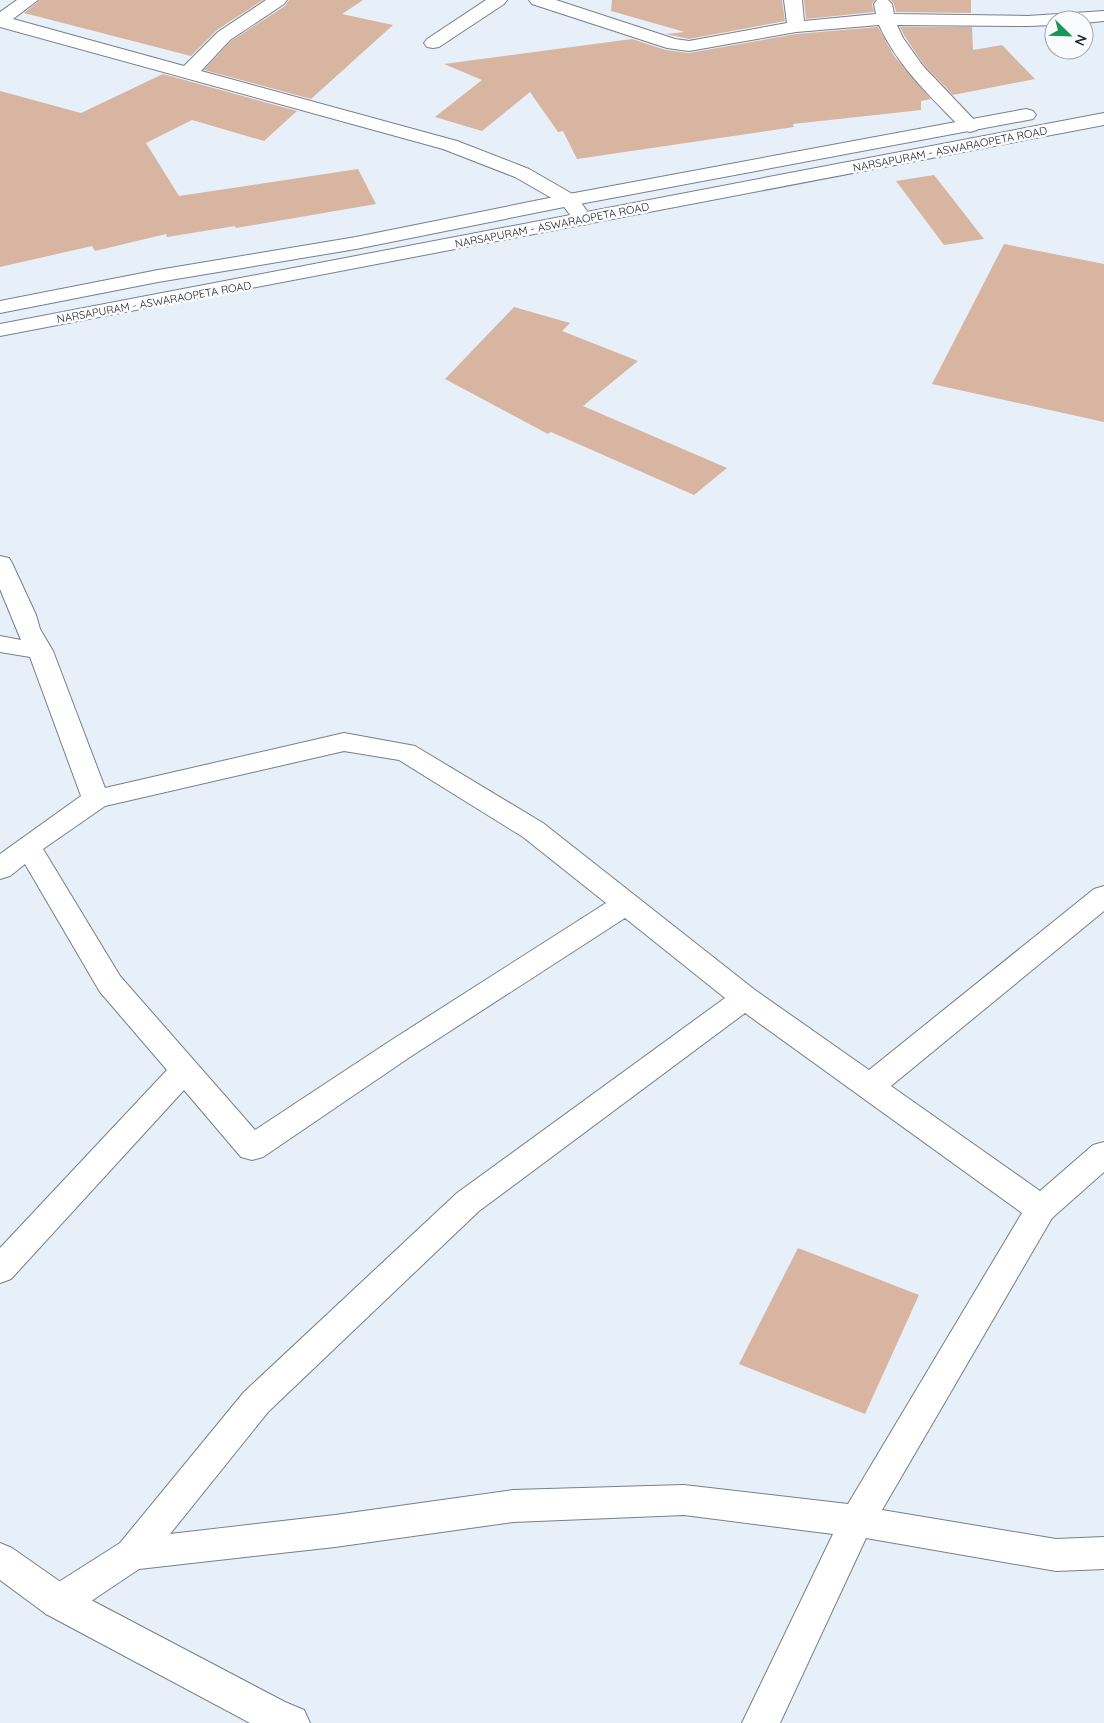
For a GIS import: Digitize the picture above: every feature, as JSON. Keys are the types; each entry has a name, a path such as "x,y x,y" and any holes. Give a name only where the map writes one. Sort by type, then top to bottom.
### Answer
{"street":[{"path":"0,20 29,0"},
{"path":"188,73 224,36 278,0"},
{"path":"433,43 498,0"},
{"path":"538,0 681,45 701,44 796,27 884,19 1028,21 1104,16"},
{"path":"793,0 796,27"},
{"path":"882,0 884,19 906,58 970,126"},
{"path":"0,20 450,145 522,173 569,200 583,219"},
{"name":"NARSAPURAM - ASWARAOPETA ROAD","path":"0,307 158,276 356,243 569,200 1104,100"},
{"name":"NARSAPURAM - ASWARAOPETA ROAD","path":"0,330 170,300 1104,119"},
{"path":"0,563 24,615 28,629 40,651 96,799"},
{"path":"0,644 40,651"},
{"path":"0,869 28,846 96,799 344,742 406,752 533,830 745,998 1041,1209"},
{"path":"28,846 110,984 252,1148 400,1049 626,904"},
{"path":"869,1087 1104,896"},
{"path":"58,1602 132,1554 256,1402 468,1202 745,998"},
{"path":"0,1270 185,1070"},
{"path":"761,1723 857,1521 1041,1209 1104,1154"},
{"path":"132,1554 335,1531 513,1506 684,1500 857,1521 1056,1554 1104,1553"},
{"path":"0,1559 58,1602 276,1720"}],"building":[{"path":"40,0 263,0 217,30 191,56 24,13"},
{"path":"289,0 363,0 342,14 393,25 311,99 204,70 231,41 285,6"},
{"path":"612,0 782,0 785,21 689,39 666,34 685,32 611,11"},
{"path":"804,0 875,0 872,4 874,12 806,19"},
{"path":"891,0 971,0 971,13 896,12"},
{"path":"878,27 894,56 931,99 921,101 921,110 793,124 794,127 577,159 563,131 558,132 530,92 482,131 435,117 482,80 444,64 632,39 666,50 689,53 796,34"},
{"path":"900,27 972,27 973,50 1002,45 1035,79 953,95 924,65"},
{"path":"163,74 297,111 264,141 192,120 146,143 179,196 358,169 376,204 236,228 235,226 167,237 166,234 95,251 92,246 0,267 0,91 81,113"},
{"path":"934,175 984,239 944,245 896,181"},
{"path":"1004,244 1104,264 1104,422 932,384"},
{"path":"514,307 570,323 562,331 638,361 583,406 727,468 694,495 551,432 548,434 445,379"},
{"path":"798,1248 919,1295 865,1414 739,1364"}]}
